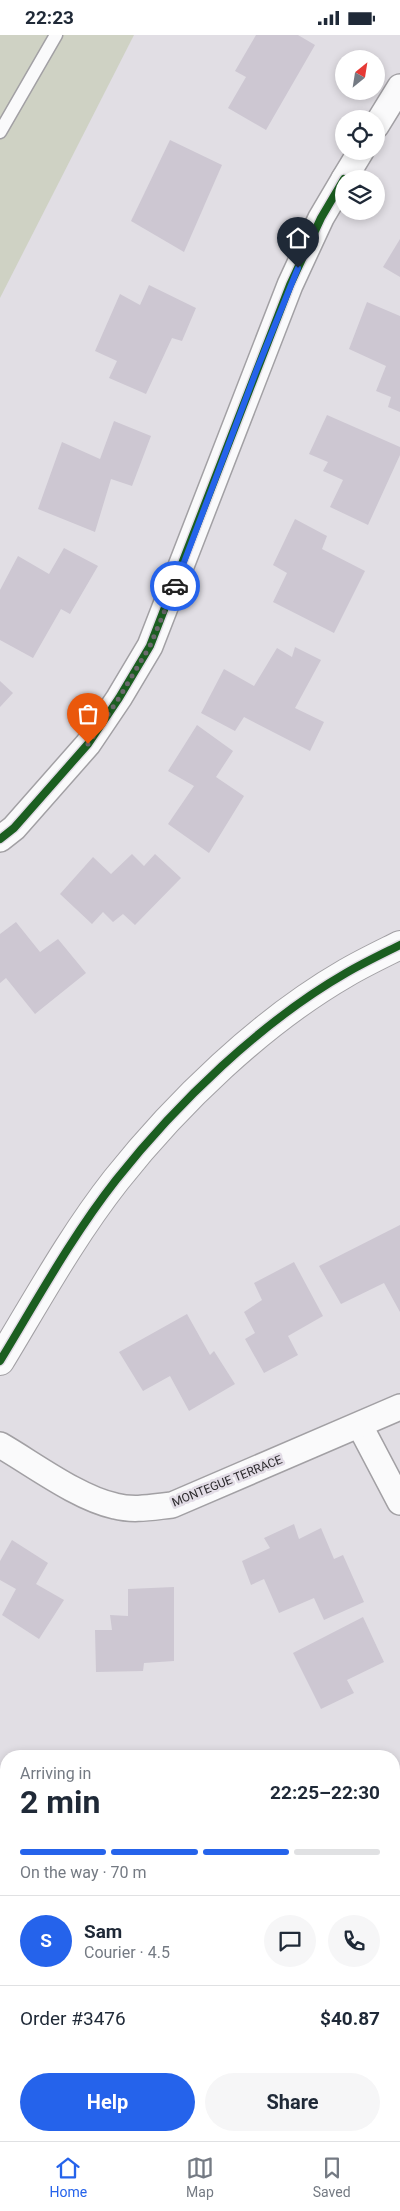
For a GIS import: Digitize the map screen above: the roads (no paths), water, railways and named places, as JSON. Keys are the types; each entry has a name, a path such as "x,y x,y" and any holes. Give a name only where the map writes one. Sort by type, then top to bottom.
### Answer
{"street":[{"path":"385,111 400,87"},
{"path":"0,839 14,828 88,744 119,698 150,646 290,285 321,218 335,194"},
{"path":"0,1361 76,1236 116,1180 156,1132 213,1075 282,1016 346,973 400,945"},
{"name":"MONTEGUE TERRACE","path":"0,1445 82,1494 114,1506 141,1509 172,1505 360,1426 400,1407"},
{"path":"360,1426 400,1502"}],"lane":[{"path":"0,132 56,35"}]}
